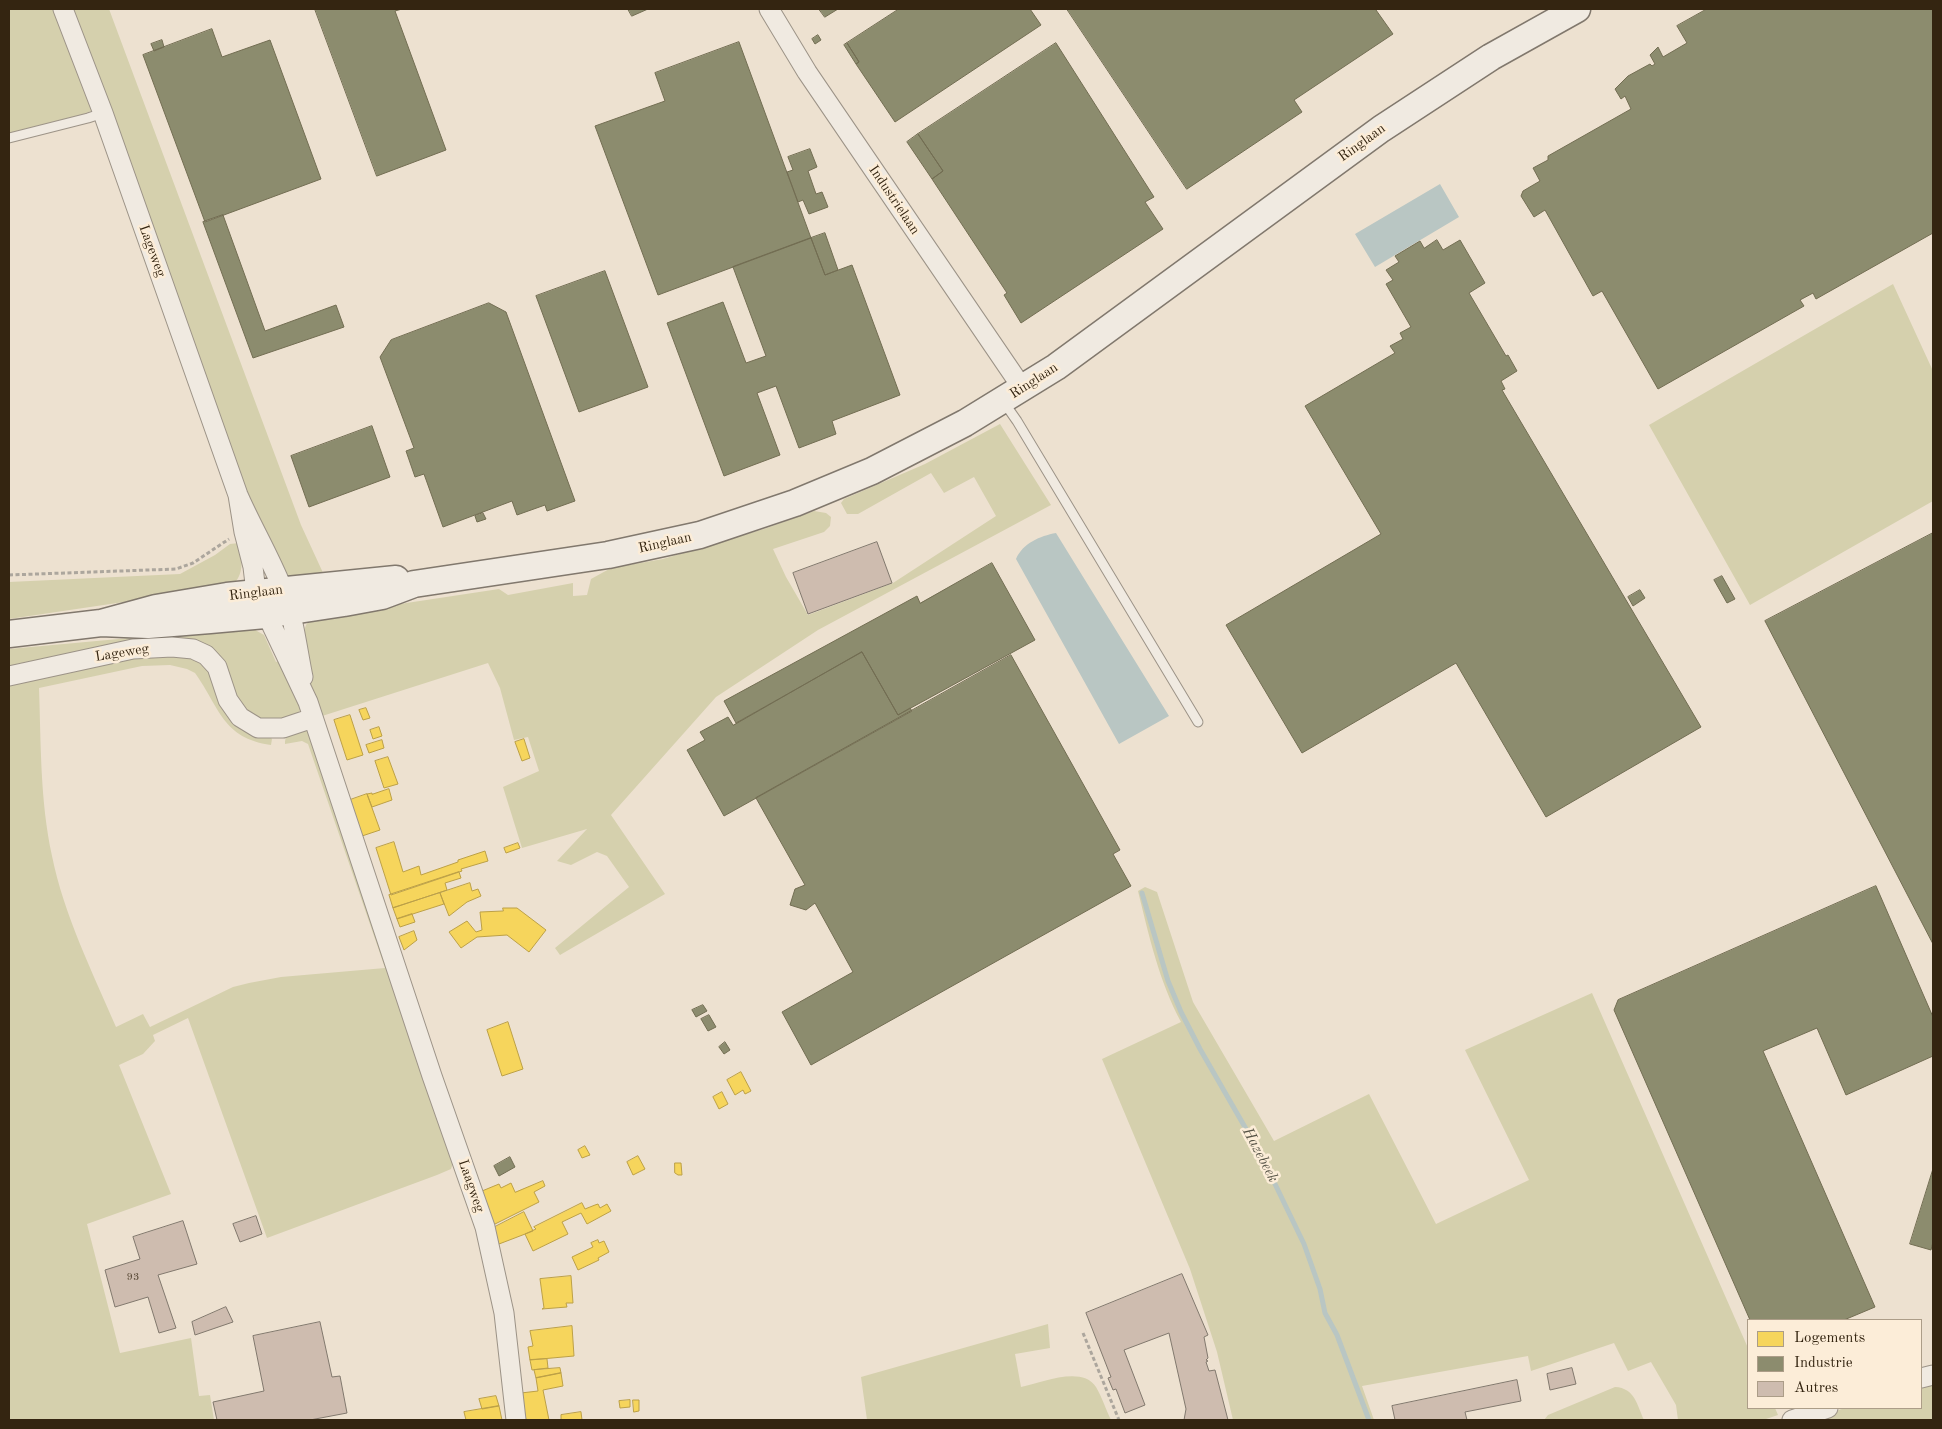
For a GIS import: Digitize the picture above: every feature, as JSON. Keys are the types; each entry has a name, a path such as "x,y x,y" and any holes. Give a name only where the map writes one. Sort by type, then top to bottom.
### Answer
{"main road":[{"name":"Ringlaan","path":"9,634 100,623 148,625 273,602 382,596 414,584 608,555 654,546 707,532 795,503 919,448 1013,395 1056,367 1381,129 1491,57 1577,9"}],"street":[{"name":"Lageweg","path":"63,9 103,113 238,495 252,528 273,602 394,960"},
{"name":"Industrielaan","path":"769,9 807,72 1013,395"},
{"name":"Lageweg","path":"238,495 244,532 253,567 273,602"},
{"name":"Lageweg","path":"9,676 133,649 172,647 193,649 206,655 217,667 228,700 240,717 258,728 283,728 310,710"},
{"name":"Laagweg","path":"394,960 435,1085 485,1227 504,1313 516,1420"},
{"path":"1792,1420 1825,1409"}],"lane":[{"path":"9,138 103,113"},
{"path":"1013,395 1017,421 1198,722"}],"path":[{"path":"9,575 176,569 193,563 233,536 244,532"},
{"path":"1083,1333 1119,1420"}],"shaded area":[{"path":"9,9 54,9 93,110 9,133"},
{"path":"72,9 109,9 301,525 324,575 292,582 279,574 249,501"},
{"path":"1440,184 1459,217 1375,267 1355,234"},
{"path":"1893,284 1933,371 1933,501 1750,605 1649,425"},
{"path":"1000,424 1051,505 818,630 716,697 611,815 665,894 560,955 555,948 629,887 607,856 597,852 571,865 557,861 587,829 522,848 503,787 539,771 528,737 514,740 500,688 488,663 319,717 306,671 303,646 303,634 306,625 314,617 499,589 508,595 573,583 573,596 587,595 591,579 611,568 663,559 764,529 814,511 826,513 831,517 830,526 824,532 773,549 786,577 808,615 893,583 996,516 974,477 944,493 931,473 858,514 847,514 841,503 844,499 925,464"},
{"path":"1056,533 1169,716 1119,744 1016,559 1019,553 1033,541"},
{"path":"239,543 242,566 239,576 232,586 9,619 9,582 180,574 215,555 230,544"},
{"path":"250,627 264,635 276,662 281,660 301,709 288,720 274,722 243,715 202,648 9,672 9,649"},
{"path":"145,653 197,659 212,672 272,739 271,745 242,736 224,719 195,673 170,665 142,666 39,688 43,793 52,856 71,921 116,1027 143,1014 150,1027 233,987 249,983 281,977 385,968 308,744 302,741 285,744 288,734 305,729 308,732 454,1160 451,1169 437,1175 267,1238 188,1018 153,1035 155,1041 143,1054 119,1065 171,1194 87,1224 120,1353 191,1338 199,1396 210,1395 214,1420 9,1420 9,683"},
{"path":"1145,887 1157,892 1193,1002 1274,1141 1369,1094 1436,1224 1529,1180 1465,1050 1592,993 1747,1346 1747,1409 1775,1409 1778,1415 1763,1420 1678,1420 1676,1405 1651,1362 1628,1371 1614,1343 1531,1371 1528,1356 1362,1386 1374,1420 1233,1420 1217,1352 1190,1269 1102,1059 1181,1022 1161,974 1138,891"},
{"path":"1048,1324 1050,1348 1015,1354 1021,1387 1061,1377 1081,1377 1090,1381 1096,1387 1111,1420 867,1420 861,1377"},
{"path":"1933,1380 1933,1420 1807,1420 1842,1409 1922,1409 1922,1384"},
{"path":"1615,1387 1627,1390 1631,1394 1644,1420 1544,1420 1548,1415"}],"building: Logements":[{"path":"366,708 370,718 363,720 359,710"},
{"path":"350,715 363,755 347,760 334,720"},
{"path":"379,727 382,736 373,739 370,730"},
{"path":"524,739 530,758 522,761 515,742"},
{"path":"382,740 384,748 369,753 366,745"},
{"path":"388,757 398,784 384,788 375,761"},
{"path":"389,789 392,800 372,807 367,794"},
{"path":"367,794 380,830 362,836 350,800"},
{"path":"394,842 403,872 419,866 421,875 485,851 488,861 391,895 376,848"},
{"path":"518,843 520,848 506,853 504,848"},
{"path":"459,872 461,878 445,883 447,890 393,908 389,895"},
{"path":"470,883 472,891 478,889 481,896 467,902 449,916 440,893"},
{"path":"440,893 444,904 397,919 393,908"},
{"path":"503,908 517,908 546,930 529,952 507,935 477,937 461,948 449,932 467,921 476,932 482,930 480,912 503,911"},
{"path":"412,914 415,922 400,927 397,919"},
{"path":"414,931 417,940 404,950 399,937"},
{"path":"508,1022 523,1069 502,1076 487,1030"},
{"path":"741,1072 751,1091 745,1094 743,1090 735,1095 727,1080"},
{"path":"722,1092 728,1104 719,1109 713,1097"},
{"path":"585,1146 590,1155 582,1158 578,1150"},
{"path":"638,1156 645,1169 633,1175 627,1162"},
{"path":"675,1163 681,1163 682,1175 675,1173"},
{"path":"543,1181 545,1186 534,1192 539,1202 493,1225 482,1191 499,1184 501,1188 511,1183 515,1192"},
{"path":"582,1203 585,1209 598,1204 600,1208 607,1204 611,1211 587,1224 581,1213 562,1222 568,1234 533,1251 525,1234 536,1229 534,1227"},
{"path":"524,1212 533,1231 499,1244 493,1228"},
{"path":"598,1240 599,1243 604,1241 609,1252 598,1258 599,1260 578,1270 572,1257 593,1247 591,1243"},
{"path":"571,1276 573,1303 566,1303 567,1307 542,1309 544,1308 540,1279"},
{"path":"572,1326 574,1356 530,1360 528,1347 533,1346 530,1331"},
{"path":"547,1359 548,1368 532,1370 530,1360"},
{"path":"560,1368 561,1373 536,1378 534,1370"},
{"path":"561,1373 563,1386 543,1390 549,1420 526,1420 521,1393 538,1391 536,1378"},
{"path":"496,1396 499,1406 482,1409 479,1399"},
{"path":"630,1400 630,1407 620,1408 619,1401"},
{"path":"633,1400 639,1400 639,1411 634,1412"},
{"path":"499,1406 502,1420 466,1420 464,1412"},
{"path":"581,1412 582,1420 561,1420 561,1415"}],"building: Industrie":[{"path":"315,9 402,9 395,11 446,150 377,176"},
{"path":"628,9 648,9 632,16"},
{"path":"819,9 838,9 825,17"},
{"path":"899,9 1030,9 1041,25 895,122 856,64 859,62 847,43"},
{"path":"1067,9 1377,9 1393,34 1294,100 1302,112 1187,189"},
{"path":"1707,9 1933,9 1933,233 1816,299 1813,293 1800,300 1804,306 1658,389 1602,291 1593,296 1545,210 1534,217 1521,196 1523,191 1540,181 1533,168 1548,160 1548,156 1631,109 1625,96 1621,99 1615,89 1628,76 1650,64 1652,66 1655,64 1650,55 1658,47 1663,57 1687,43 1677,26"},
{"path":"212,29 222,57 270,40 321,179 205,222 143,55"},
{"path":"818,35 821,40 815,44 812,39"},
{"path":"162,40 164,47 154,51 151,44"},
{"path":"739,42 811,238 658,295 595,126 665,101 655,73"},
{"path":"847,43 859,62 856,64 844,45"},
{"path":"1056,43 1154,197 1145,202 1163,229 1021,323 1004,295 1007,293 932,179 943,171 918,134"},
{"path":"918,134 943,171 932,179 907,142"},
{"path":"810,149 817,167 808,171 816,194 822,192 828,207 809,214 803,200 798,202 787,172 793,170 788,157"},
{"path":"223,215 265,331 336,305 344,327 253,358 203,222"},
{"path":"825,233 838,270 825,275 811,238"},
{"path":"811,238 825,275 852,265 900,395 832,421 836,434 799,448 776,386 757,393 780,455 724,476 667,323 723,302 746,363 766,356 733,267"},
{"path":"1437,240 1443,250 1460,240 1485,283 1469,293 1506,356 1508,355 1517,371 1501,381 1505,389 1502,390 1701,727 1546,817 1456,663 1302,753 1226,625 1381,534 1305,406 1395,353 1390,346 1403,339 1400,333 1411,327 1386,284 1393,280 1386,270 1399,262 1395,256 1420,241 1424,248"},
{"path":"605,271 648,387 579,412 536,296"},
{"path":"489,303 506,312 575,501 547,511 545,505 517,515 512,501 443,527 424,474 415,477 406,451 414,448 380,357 391,340"},
{"path":"372,426 390,477 309,507 291,456"},
{"path":"483,513 486,519 477,522 475,516"},
{"path":"1933,533 1933,944 1765,621"},
{"path":"992,563 1035,640 898,715 862,652 736,723 724,701 917,596 920,603"},
{"path":"1722,576 1735,599 1727,603 1714,580"},
{"path":"1640,590 1645,598 1633,606 1628,597"},
{"path":"862,652 898,715 910,708 912,711 724,816 687,750 705,740 700,732 728,717 733,725"},
{"path":"1011,655 1120,850 1113,854 1131,886 811,1065 782,1012 853,972 815,903 806,910 790,905 795,889 805,885 756,798"},
{"path":"1876,886 1933,1017 1933,1056 1846,1095 1817,1028 1763,1051 1875,1307 1846,1319 1750,1319 1614,1010 1618,1000"},
{"path":"703,1005 707,1011 696,1017 692,1010"},
{"path":"709,1015 716,1027 708,1031 701,1019"},
{"path":"725,1042 730,1050 724,1054 719,1047"},
{"path":"510,1157 515,1167 499,1176 494,1166"},
{"path":"1933,1169 1933,1242 1931,1250 1910,1244"}],"building: Autres":[{"path":"877,542 892,583 808,614 793,573"},
{"path":"256,1216 262,1234 240,1242 233,1224"},
{"path":"183,1221 197,1264 158,1275 176,1328 159,1333 148,1297 115,1307 105,1270 140,1259 133,1237"},
{"path":"1182,1274 1208,1335 1204,1337 1208,1358 1206,1362 1209,1371 1215,1370 1228,1420 1184,1420 1186,1409 1169,1333 1124,1350 1145,1405 1125,1413 1116,1389 1113,1390 1108,1378 1111,1377 1086,1313"},
{"path":"226,1307 233,1322 195,1335 192,1322"},
{"path":"320,1322 332,1377 340,1376 347,1413 310,1420 217,1420 213,1402 264,1391 253,1336"},
{"path":"1572,1368 1576,1384 1550,1390 1547,1374"},
{"path":"1517,1380 1521,1401 1465,1412 1467,1420 1395,1420 1392,1406"}],"waterway":[{"name":"Hazebeek","path":"1142,893 1168,981 1181,1012 1261,1155 1304,1244 1320,1289 1325,1313 1337,1335 1369,1420"}]}
